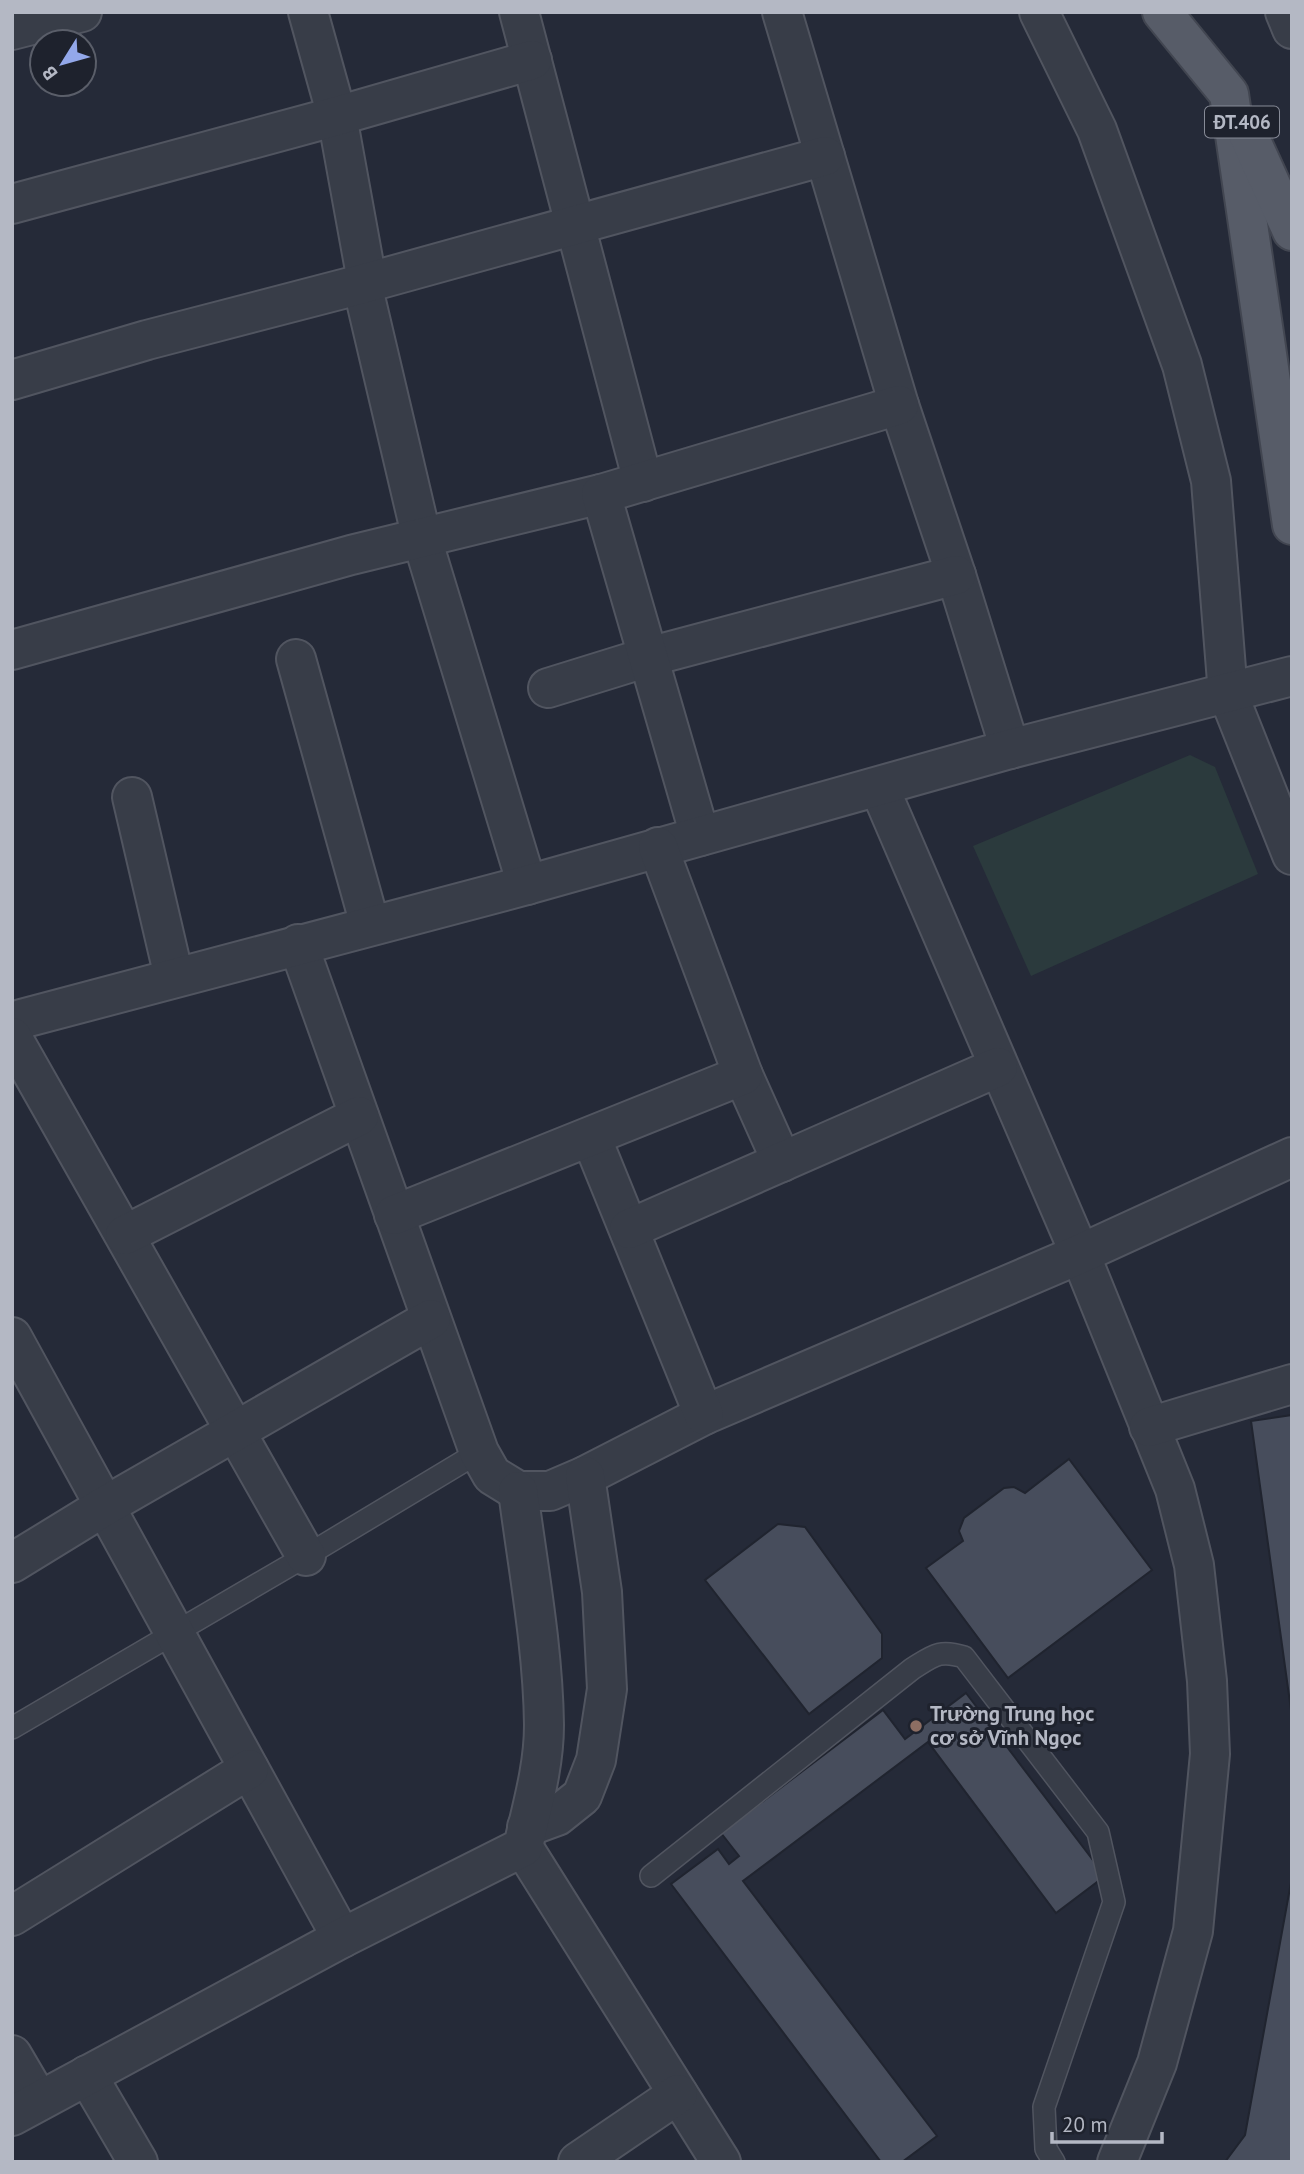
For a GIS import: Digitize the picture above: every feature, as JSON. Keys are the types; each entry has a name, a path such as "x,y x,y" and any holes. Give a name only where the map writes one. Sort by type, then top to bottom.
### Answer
{"main road":[{"path":"1162,12 1229,94 1292,525"},
{"name":"ĐT.406","path":"1192,12 1292,231"}],"street":[{"path":"12,30 82,12"},
{"path":"309,12 337,116 365,283 422,539 527,885"},
{"path":"519,12 643,482"},
{"path":"782,12 898,405 956,575 1010,749"},
{"path":"1039,12 1097,130 1182,365 1211,481 1228,694 1292,855"},
{"path":"1285,12 1292,29"},
{"path":"12,204 532,60"},
{"path":"12,380 147,340 825,156"},
{"path":"12,650 351,555 601,494 898,405"},
{"path":"601,494 699,836"},
{"path":"548,688 648,657 956,575"},
{"path":"296,659 370,925"},
{"path":"306,1556 125,1235 14,1022 174,977 527,885 1010,749 1292,676"},
{"path":"879,787 1080,1254 1175,1489 1194,1565 1207,1681 1210,1754 1193,1931 1157,2063 1117,2162"},
{"path":"132,797 174,977"},
{"path":"658,847 743,1075 782,1162"},
{"path":"298,944 479,1452 492,1475 517,1491 550,1490 585,1476 704,1415 1080,1254 1292,1157"},
{"path":"629,1230 998,1067"},
{"path":"394,1215 743,1075"},
{"path":"125,1235 359,1116"},
{"path":"591,1136 704,1415"},
{"path":"12,1563 105,1506 432,1320"},
{"path":"12,1337 342,1938"},
{"path":"1149,1427 1292,1384"},
{"path":"12,2056 26,2108 525,1837 582,1796 596,1759 607,1689 602,1592 585,1476"},
{"path":"517,1491 540,1663 544,1727 539,1777 525,1837 721,2162"},
{"path":"12,1916 249,1769"},
{"path":"87,2075 138,2162"},
{"path":"578,2162 678,2094"}],"lane":[{"path":"12,1728 479,1452"},
{"path":"651,1875 912,1669 938,1653 964,1657 1098,1832 1114,1902 1044,2107 1046,2149 1054,2162"}],"shaded area":[{"path":"1190,755 1215,767 1258,874 1031,976 973,846"}],"building":[{"path":"1292,1415 1292,1717 1251,1421"},
{"path":"1069,1459 1152,1570 1008,1678 926,1568 963,1541 959,1531 964,1518 1004,1488 1014,1487 1025,1493"},
{"path":"778,1524 805,1527 882,1634 882,1658 809,1714 705,1580"},
{"path":"966,1693 1105,1876 1056,1913 928,1742 743,1881 937,2136 902,2162 881,2162 671,1884 718,1849 729,1864 739,1856 721,1833 883,1710 905,1739"},
{"path":"1292,1877 1292,2162 1225,2162 1245,2135"}],"place":[{"name":"Trường Trung học cơ sở Vĩnh Ngọc","path":"916,1726"}]}
